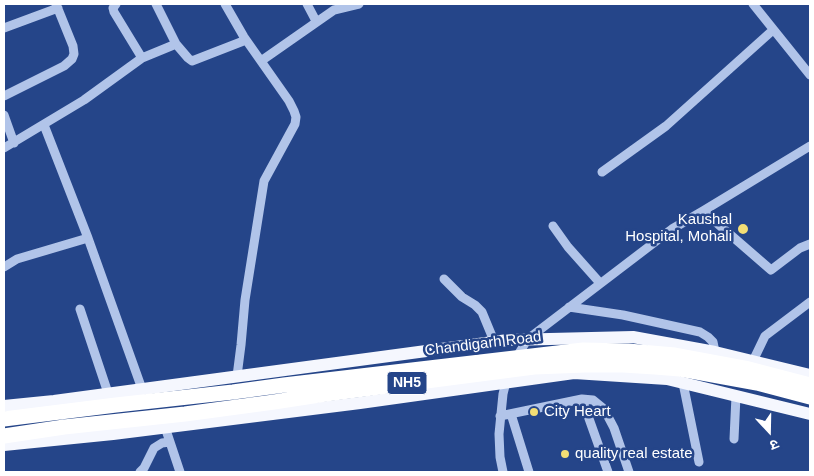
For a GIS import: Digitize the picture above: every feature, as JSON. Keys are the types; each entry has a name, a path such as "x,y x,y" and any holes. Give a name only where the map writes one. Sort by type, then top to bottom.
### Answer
{"highway":[{"name":"Chandigarh Road","path":"4,419 583,350 674,355 745,368 810,385"},
{"name":"NH5","path":"4,436 64,427 185,414 534,367 585,365 655,367 742,380 810,397"}],"main road":[{"path":"4,406 108,394 508,340 633,337 715,352 810,375"},
{"path":"4,445 360,403 574,373 667,379 810,414"}],"street":[{"path":"116,4 113,8 114,12 142,58"},
{"path":"156,4 176,44 192,61 246,40"},
{"path":"225,4 296,117 295,124 264,181 245,300 237,376"},
{"path":"307,4 316,21"},
{"path":"261,61 316,21 334,10 353,4"},
{"path":"753,4 810,75"},
{"path":"4,28 57,6 73,46 74,54 72,59 64,66 4,96"},
{"path":"602,172 666,126 773,30"},
{"path":"4,148 84,100 142,58 176,44"},
{"path":"4,115 14,143"},
{"path":"44,125 88,238 142,389"},
{"path":"504,472 500,457 499,434 505,383 513,362 527,340 672,229 810,146"},
{"path":"704,211 771,270 800,248 810,244"},
{"path":"553,226 568,247 600,283"},
{"path":"4,267 17,259 88,238"},
{"path":"444,279 462,297 482,312 494,342"},
{"path":"753,361 765,336 810,302"},
{"path":"569,307 623,315 700,332 713,342 715,352"},
{"path":"80,309 108,394"},
{"path":"683,382 699,462"},
{"path":"734,439 736,396"},
{"path":"500,416 582,399 593,400 604,409 614,428 629,472"},
{"path":"582,399 608,472"},
{"path":"511,414 529,472"},
{"path":"165,427 180,472"},
{"path":"140,472 154,448 162,442 170,442"}],"place":[{"name":"Kaushal Hospital, Mohali","path":"743,229"},
{"name":"City Heart","path":"534,412"},
{"name":"quality real estate","path":"565,454"}]}
